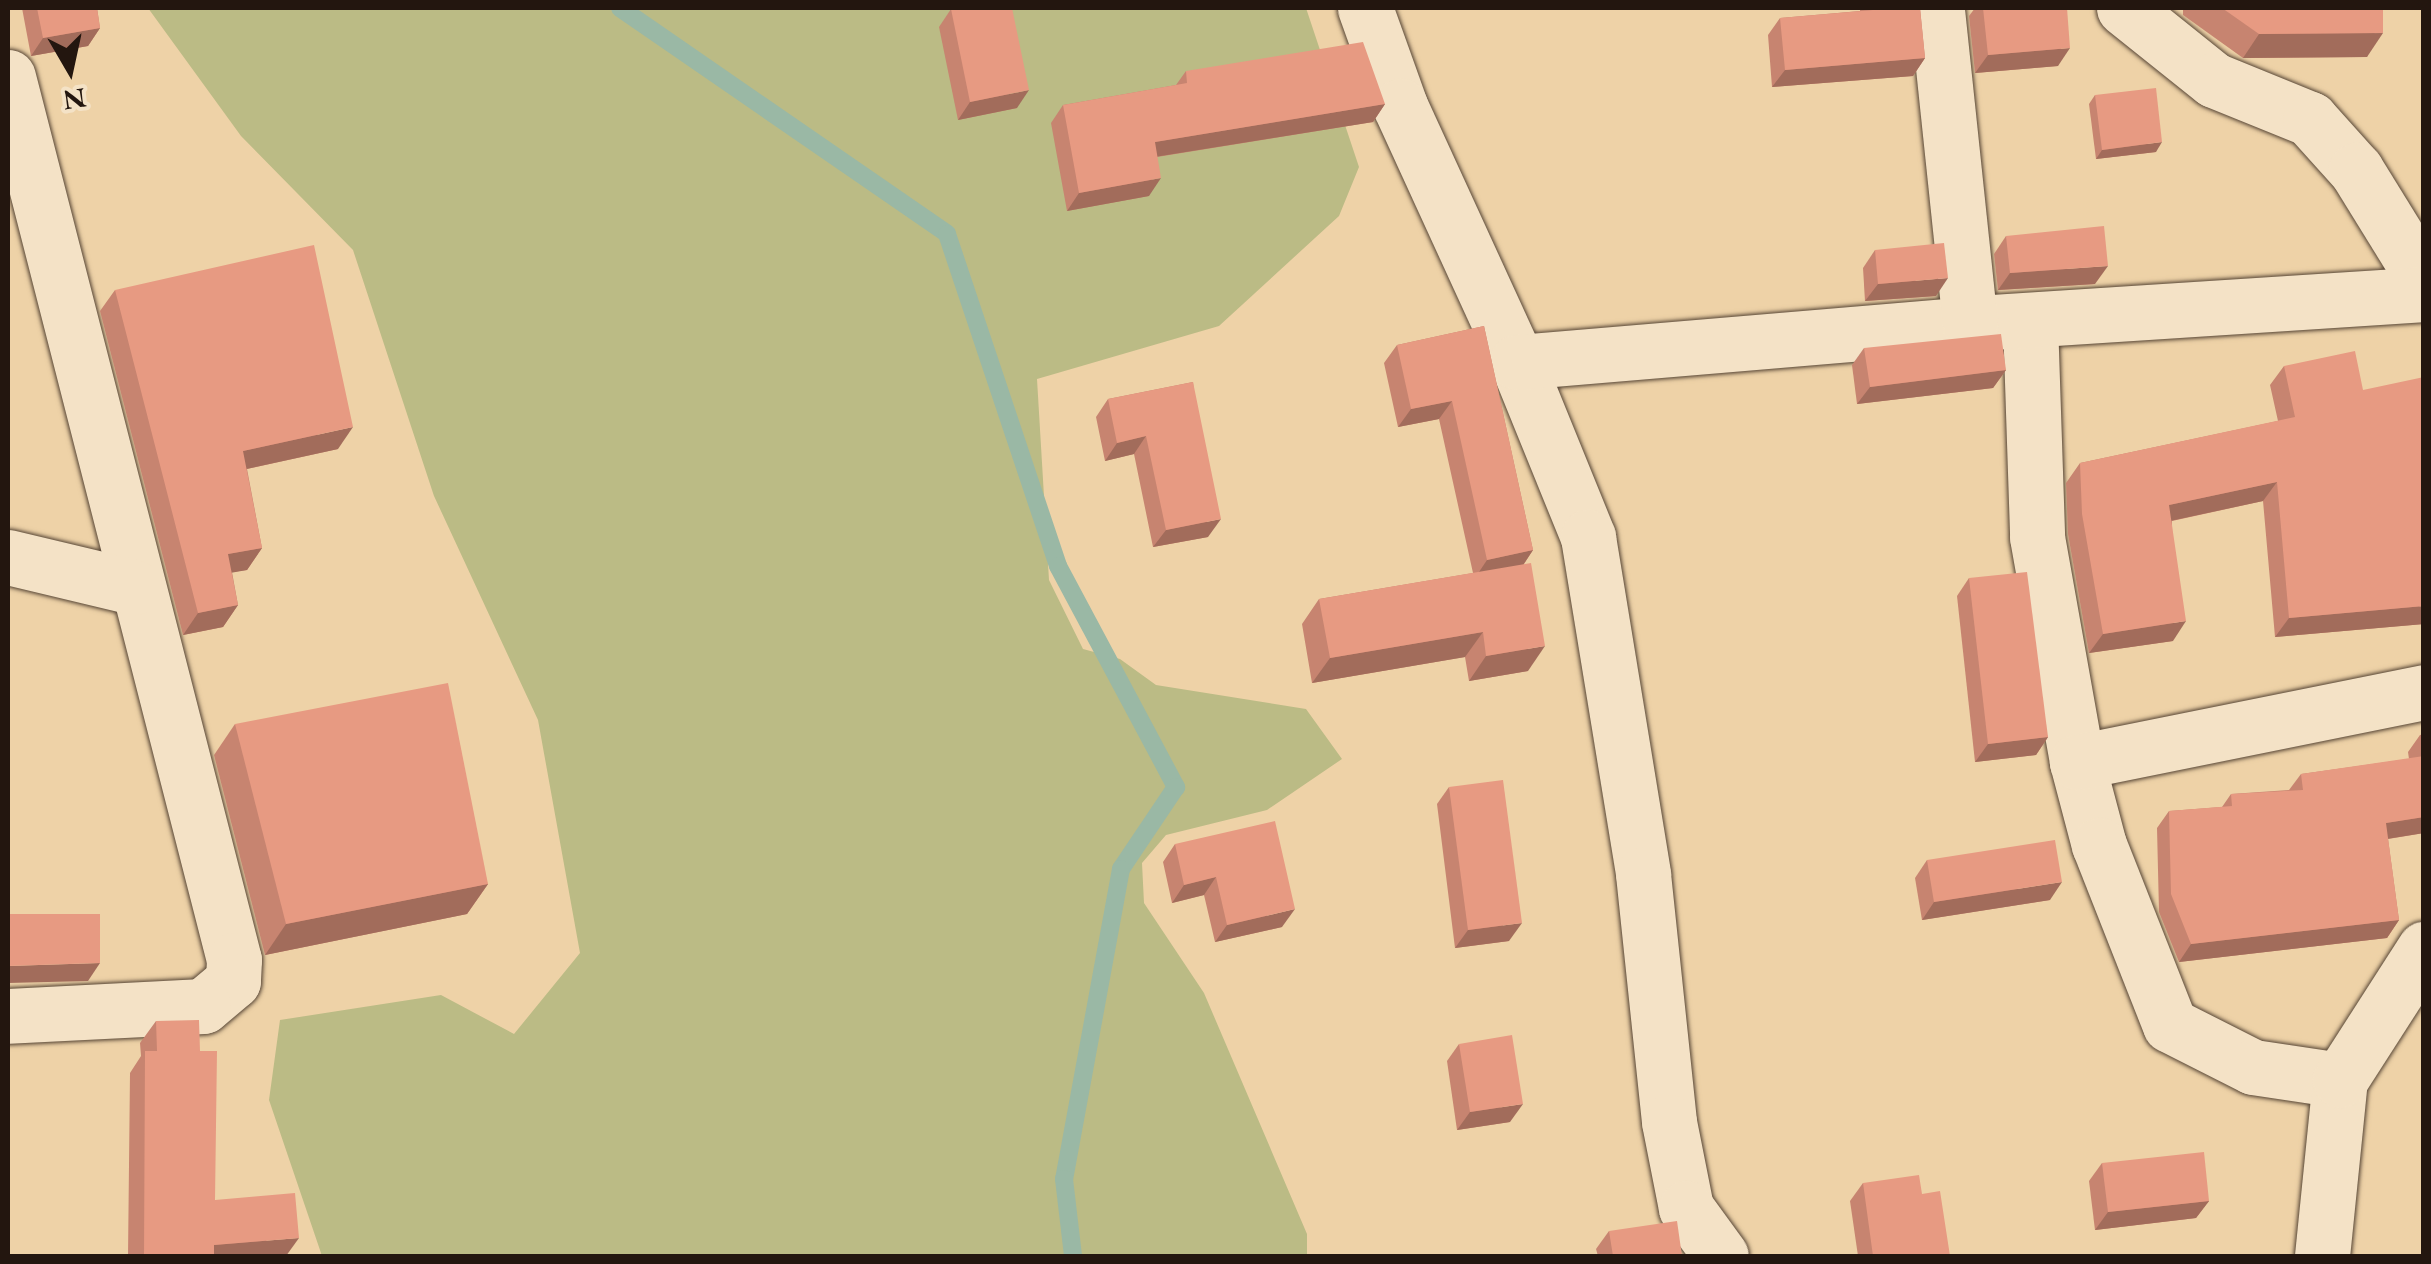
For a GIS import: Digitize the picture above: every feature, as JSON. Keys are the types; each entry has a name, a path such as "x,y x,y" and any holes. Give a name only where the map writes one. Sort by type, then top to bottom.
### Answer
{"street":[{"path":"1365,8 1400,106 1518,362 1588,537 1642,874 1669,1122 1686,1208 1721,1256"},
{"path":"1937,8 1970,324"},
{"path":"2124,8 2214,80 2310,119 2356,170 2424,280"},
{"path":"8,77 134,586 234,960 232,981 204,1006 8,1016"},
{"path":"1518,362 1970,324 2424,294"},
{"path":"2030,320 2037,537 2077,762 2099,845 2170,1026 2253,1067 2340,1080"},
{"path":"8,557 134,586"},
{"path":"2077,762 2424,692"},
{"path":"2322,1256 2340,1080 2424,948"}],"green space":[{"path":"148,8 1306,8 1359,167 1339,216 1219,326 1037,379 1049,580 1083,649 1120,659 1156,685 1306,709 1342,759 1267,810 1166,835 1142,863 1144,903 1204,993 1307,1234 1307,1256 322,1256 269,1100 280,1020 441,995 514,1034 580,953 538,720 434,496 353,250 241,136"}],"building":[{"path":"37,8 97,8 100,28 43,38"},
{"path":"1012,8 1029,90 970,102 951,9"},
{"path":"1873,8 1920,8 1925,58 1785,70 1780,18"},
{"path":"1983,8 2067,8 2070,48 1988,55"},
{"path":"2222,8 2383,8 2383,33 2259,34"},
{"path":"1363,42 1385,104 1155,142 1161,178 1079,193 1063,105 1187,83 1186,71"},
{"path":"2156,88 2162,142 2102,150 2095,95"},
{"path":"2104,226 2108,266 2010,273 2006,236"},
{"path":"1944,243 1948,278 1878,284 1875,250"},
{"path":"314,245 353,427 243,451 262,548 228,554 238,605 198,613 115,290"},
{"path":"1484,326 1533,550 1487,560 1452,401 1411,409 1397,345"},
{"path":"2001,334 2006,370 1870,387 1864,348"},
{"path":"2355,351 2363,390 2424,377 2424,606 2289,618 2277,482 2169,505 2186,621 2103,634 2082,514 2080,463 2295,417 2284,366"},
{"path":"1193,382 1221,519 1166,530 1146,436 1117,443 1108,399"},
{"path":"1531,563 1545,646 1486,656 1483,632 1330,658 1319,599"},
{"path":"2027,572 2048,737 1988,744 1969,578"},
{"path":"448,683 488,884 286,924 235,724"},
{"path":"2424,756 2424,817 2386,823 2399,920 2191,944 2171,894 2169,811 2232,806 2231,794 2303,790 2301,774"},
{"path":"1503,780 1522,923 1468,930 1449,787"},
{"path":"1275,821 1295,909 1227,925 1216,877 1184,885 1175,844"},
{"path":"2055,840 2062,882 1934,902 1927,860"},
{"path":"8,914 100,914 100,963 8,966"},
{"path":"199,1020 200,1051 217,1051 215,1200 295,1193 299,1238 214,1245 214,1256 144,1256 145,1051 157,1051 156,1021"},
{"path":"1512,1035 1523,1104 1470,1112 1459,1044"},
{"path":"2204,1152 2209,1201 2108,1212 2102,1163"},
{"path":"1919,1175 1922,1194 1940,1191 1950,1256 1873,1256 1863,1183"},
{"path":"1677,1221 1682,1256 1613,1256 1609,1231"}],"waterway":[{"path":"620,8 947,234 1058,566 1176,787 1121,869 1064,1179 1073,1256"}]}
